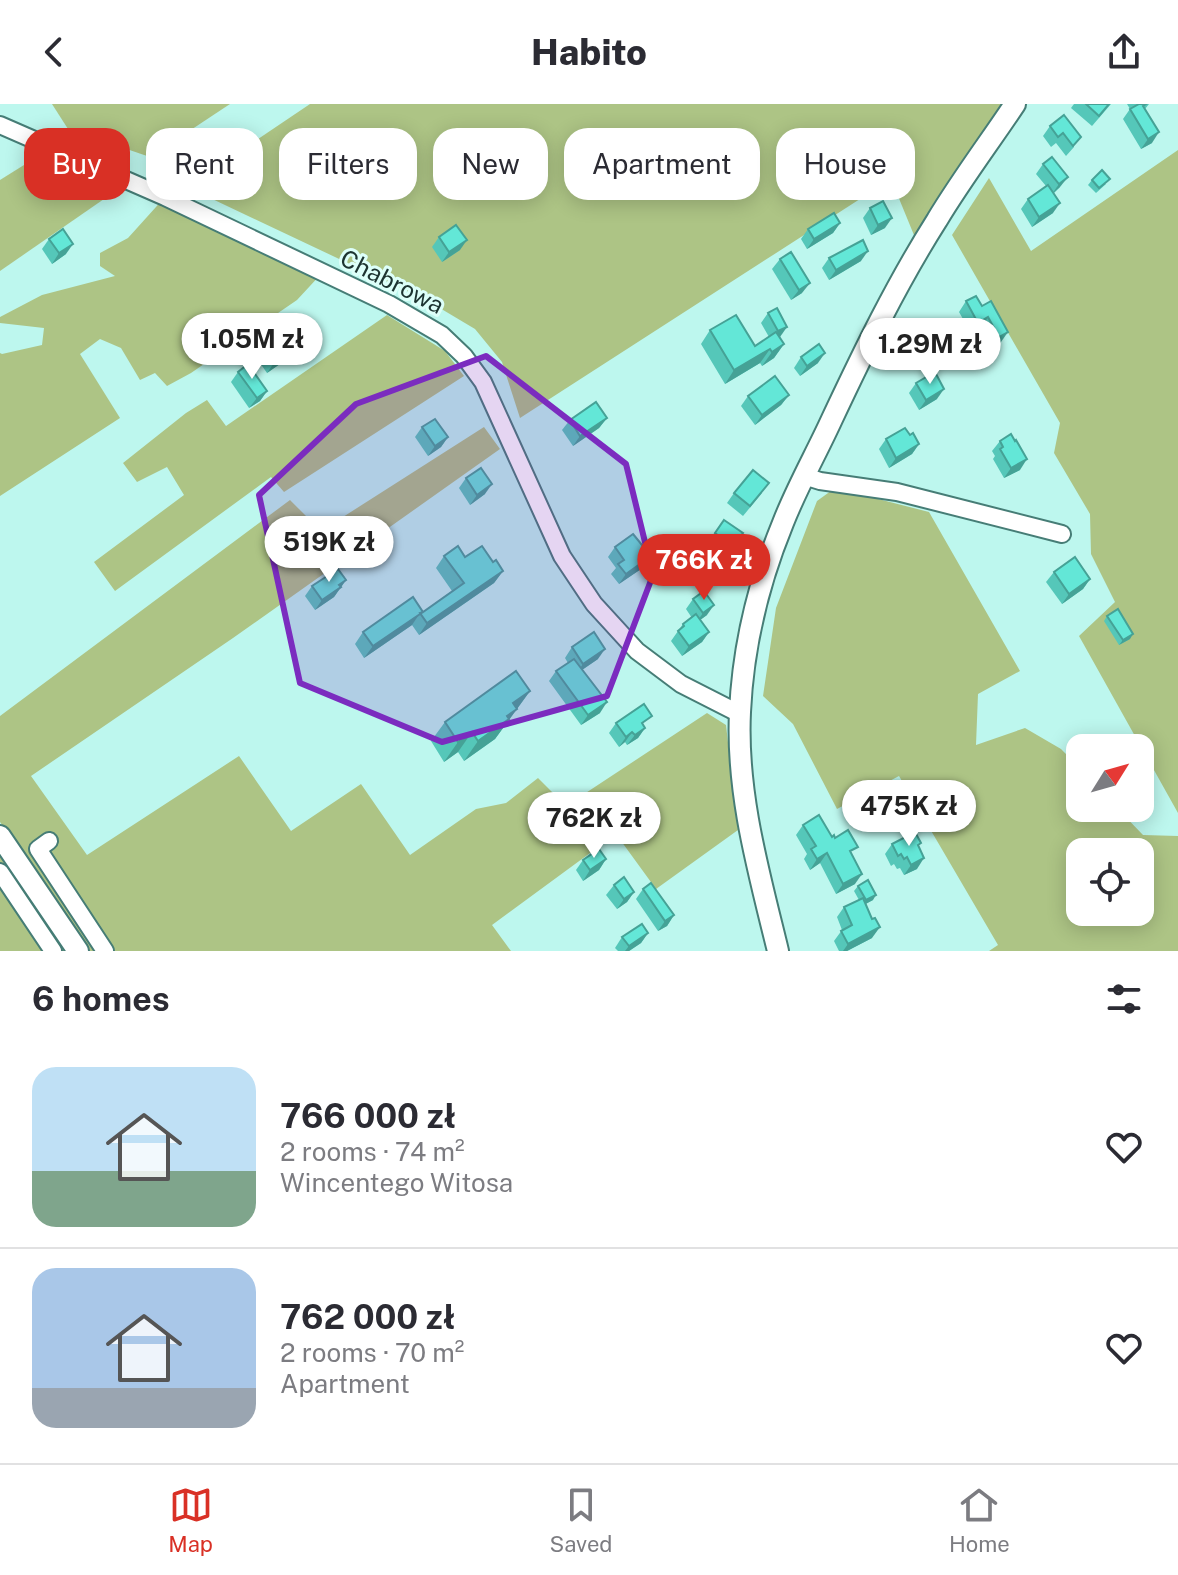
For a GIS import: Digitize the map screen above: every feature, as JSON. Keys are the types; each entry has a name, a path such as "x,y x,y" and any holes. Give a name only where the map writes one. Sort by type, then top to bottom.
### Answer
{"main road":[{"path":"778,951 753,849 742,779 740,714 746,651 764,573 804,476 881,318 936,221 1015,104"},
{"path":"0,836 78,951"}],"street":[{"name":"Chabrowa","path":"0,125 194,211 389,304 442,335 464,356 483,382 556,545 594,604 637,651 681,684 740,714"},
{"path":"804,476 897,492 1062,534"},
{"path":"49,841 38,849 105,951"},
{"path":"0,872 53,951"}],"highlighted area":[{"path":"486,356 626,464 653,575 607,696 442,742 300,683 259,495 356,404"}],"green space":[{"path":"52,104 230,104 194,128 146,128 146,156 130,150 130,128 67,128"},
{"path":"310,104 1022,104 916,240 900,200 915,200 915,128 776,128 776,200 858,200 520,418 502,362 475,329 428,301 214,200 263,200 263,136"},
{"path":"1178,150 1178,813 1154,770 1154,734 1134,734 1079,636 1115,602 1091,554 1090,514 1054,453 1060,423 952,235 989,178 1031,251"},
{"path":"24,165 24,200 103,200 0,271 0,180"},
{"path":"162,200 171,200 322,273 297,300 167,386 155,373 140,380 121,348 100,339 80,354 120,418 0,496 0,353 42,345 44,328 0,323 0,317 42,295 115,276 100,266 100,253 128,238"},
{"path":"387,315 445,351 464,376 284,492 271,477 115,591 94,562 184,495 167,467 137,482 123,463 207,400 226,426"},
{"path":"484,427 500,449 31,776 87,855 239,756 291,831 361,784 410,855 476,809 506,803 538,778 566,806 707,713 726,725 738,830 656,889 616,834 492,925 511,951 87,951 0,822 0,716 290,500 321,531"},
{"path":"835,488 929,512 1020,671 978,694 976,745 1025,728 1066,754 1066,822 1130,822 1143,835 1178,836 1178,951 989,951 998,945 899,776 837,809 793,724 763,696 776,608 817,501"},
{"path":"0,850 70,951 0,951"}],"building":[{"path":"1086,104 1109,104 1099,116"},
{"path":"1146,104 1143,106 1159,132 1148,139 1130,109"},
{"path":"1064,115 1081,137 1073,146 1063,133 1058,137 1050,126"},
{"path":"1052,157 1068,177 1059,184 1043,164"},
{"path":"1102,170 1110,179 1099,188 1092,180"},
{"path":"1048,185 1060,203 1039,217 1028,199"},
{"path":"883,201 892,218 878,225 870,208"},
{"path":"834,213 840,223 814,239 808,229"},
{"path":"456,225 467,240 449,252 439,237"},
{"path":"63,229 73,244 59,253 49,239"},
{"path":"863,240 868,251 836,270 829,258"},
{"path":"791,252 810,283 799,290 780,259"},
{"path":"976,296 982,306 991,301 1008,332 999,337 988,317 978,323 966,301"},
{"path":"777,308 787,327 778,331 768,313"},
{"path":"736,315 755,346 776,332 784,344 734,370 710,330"},
{"path":"951,322 959,336 954,338 957,343 948,348 937,330"},
{"path":"288,339 294,348 274,363 267,353"},
{"path":"819,344 825,353 807,366 801,357"},
{"path":"248,364 267,391 257,398 238,372"},
{"path":"935,372 944,389 926,400 916,383"},
{"path":"775,376 789,395 762,415 748,396"},
{"path":"596,402 607,418 580,436 570,420"},
{"path":"435,419 448,437 435,446 422,427"},
{"path":"905,428 910,435 913,433 919,444 896,458 886,439"},
{"path":"1011,434 1027,459 1011,468 1000,449 1003,447 1000,441"},
{"path":"481,468 492,484 477,495 466,478"},
{"path":"753,470 769,483 750,506 734,493"},
{"path":"724,520 743,533 731,549 715,533"},
{"path":"633,534 651,556 626,574 618,564 624,560 615,547"},
{"path":"458,546 465,557 482,546 503,571 427,623 420,614 373,646 363,632 413,597 423,612 464,583 444,556"},
{"path":"1075,557 1090,579 1069,594 1054,572"},
{"path":"338,569 346,580 322,600 312,586"},
{"path":"704,591 714,605 703,613 693,599"},
{"path":"1118,609 1133,634 1123,640 1107,616"},
{"path":"696,614 709,632 689,646 678,631"},
{"path":"594,632 605,649 583,664 572,647"},
{"path":"574,659 607,702 588,715 556,671"},
{"path":"516,671 530,691 513,703 517,709 507,716 509,719 478,741 472,732 458,742 445,722"},
{"path":"644,704 652,716 642,723 645,728 626,737 616,723"},
{"path":"819,815 832,837 848,830 858,847 850,851 862,874 843,884 827,853 817,859 811,849 816,846 803,825"},
{"path":"915,832 924,858 911,865 907,857 898,856 892,844"},
{"path":"599,849 606,859 590,870 583,860"},
{"path":"624,877 634,892 624,899 614,885"},
{"path":"868,880 876,895 866,900 858,886"},
{"path":"651,883 674,915 665,921 643,889"},
{"path":"863,898 872,919 875,918 880,927 848,944 841,931 852,925 844,907"},
{"path":"642,924 648,933 629,946 622,937"}]}
